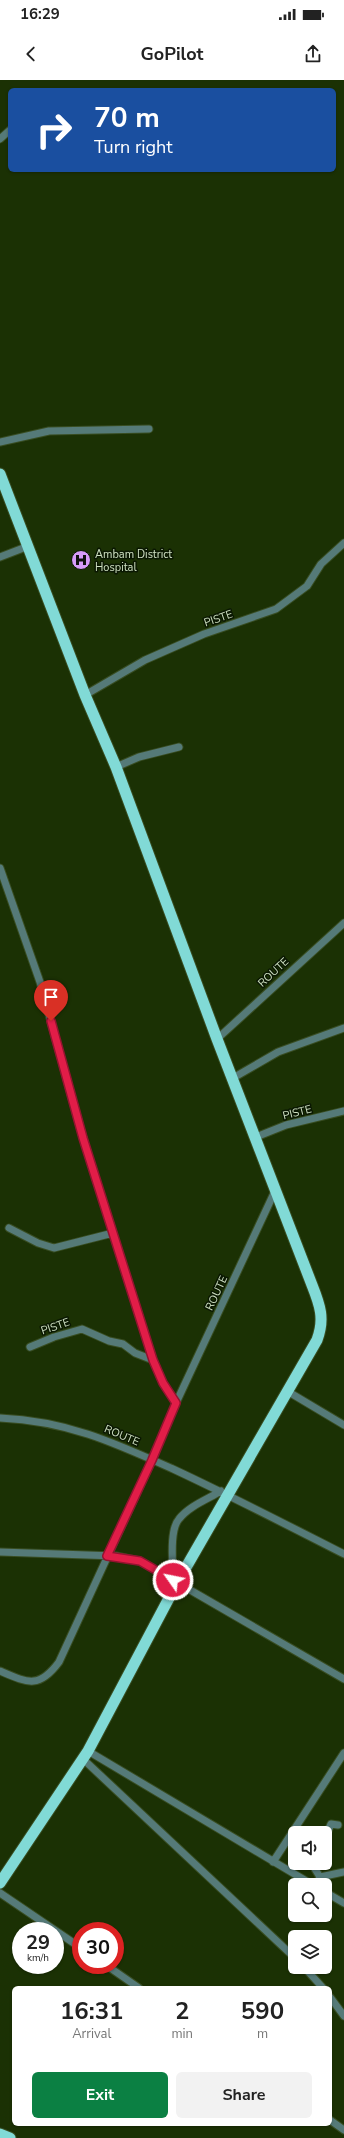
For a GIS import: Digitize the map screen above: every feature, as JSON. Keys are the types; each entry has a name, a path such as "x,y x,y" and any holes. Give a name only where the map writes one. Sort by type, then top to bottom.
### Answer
{"highway":[{"path":"0,474 26,547 116,768 217,1039 312,1285 322,1318 322,1328 318,1340 225,1493 175,1582 86,1755 0,1883"},
{"path":"0,2134 10,2138"}],"street":[{"path":"0,139 8,132"},
{"path":"0,442 49,431 149,429"},
{"name":"PISTE","path":"85,695 145,660 204,634 276,609 306,586 321,564 344,543"},
{"path":"0,557 26,547"},
{"path":"116,768 139,757 179,747"},
{"path":"0,868 40,982 83,1138 153,1360 163,1383 176,1403"},
{"name":"ROUTE","path":"217,1039 344,923"},
{"path":"233,1078 272,1054 344,1028"},
{"name":"PISTE","path":"256,1137 286,1125 344,1111"},
{"name":"ROUTE","path":"0,1671 32,1682 43,1679 59,1662 124,1522 176,1403 275,1191"},
{"path":"9,1228 38,1243 54,1248 114,1233"},
{"name":"PISTE","path":"30,1347 54,1337 82,1329 109,1341 123,1344 135,1353 153,1360"},
{"path":"287,1392 344,1426"},
{"name":"ROUTE","path":"0,1418 43,1422 83,1431 225,1493 344,1554"},
{"path":"175,1582 173,1532 175,1524 179,1518 194,1507 225,1493"},
{"path":"0,1552 107,1556 140,1561 344,1679"},
{"path":"273,1862 344,1753"},
{"path":"86,1755 301,1878"},
{"path":"86,1755 288,1951"},
{"path":"330,1826 331,1824 338,1825"},
{"path":"316,1870 320,1877 344,1872"},
{"path":"0,1893 72,1942"},
{"path":"332,1896 344,1903"},
{"path":"119,1974 136,1986"},
{"path":"310,1974 321,1986"},
{"path":"332,2000 344,2016"},
{"path":"332,2121 344,2130"}],"place":[{"name":"Ambam District Hospital","path":"81,560"}],"route":[{"path":"51,1021 83,1138 153,1360 163,1383 176,1403 152,1460 107,1556 116,1556 140,1561 173,1580"}]}
